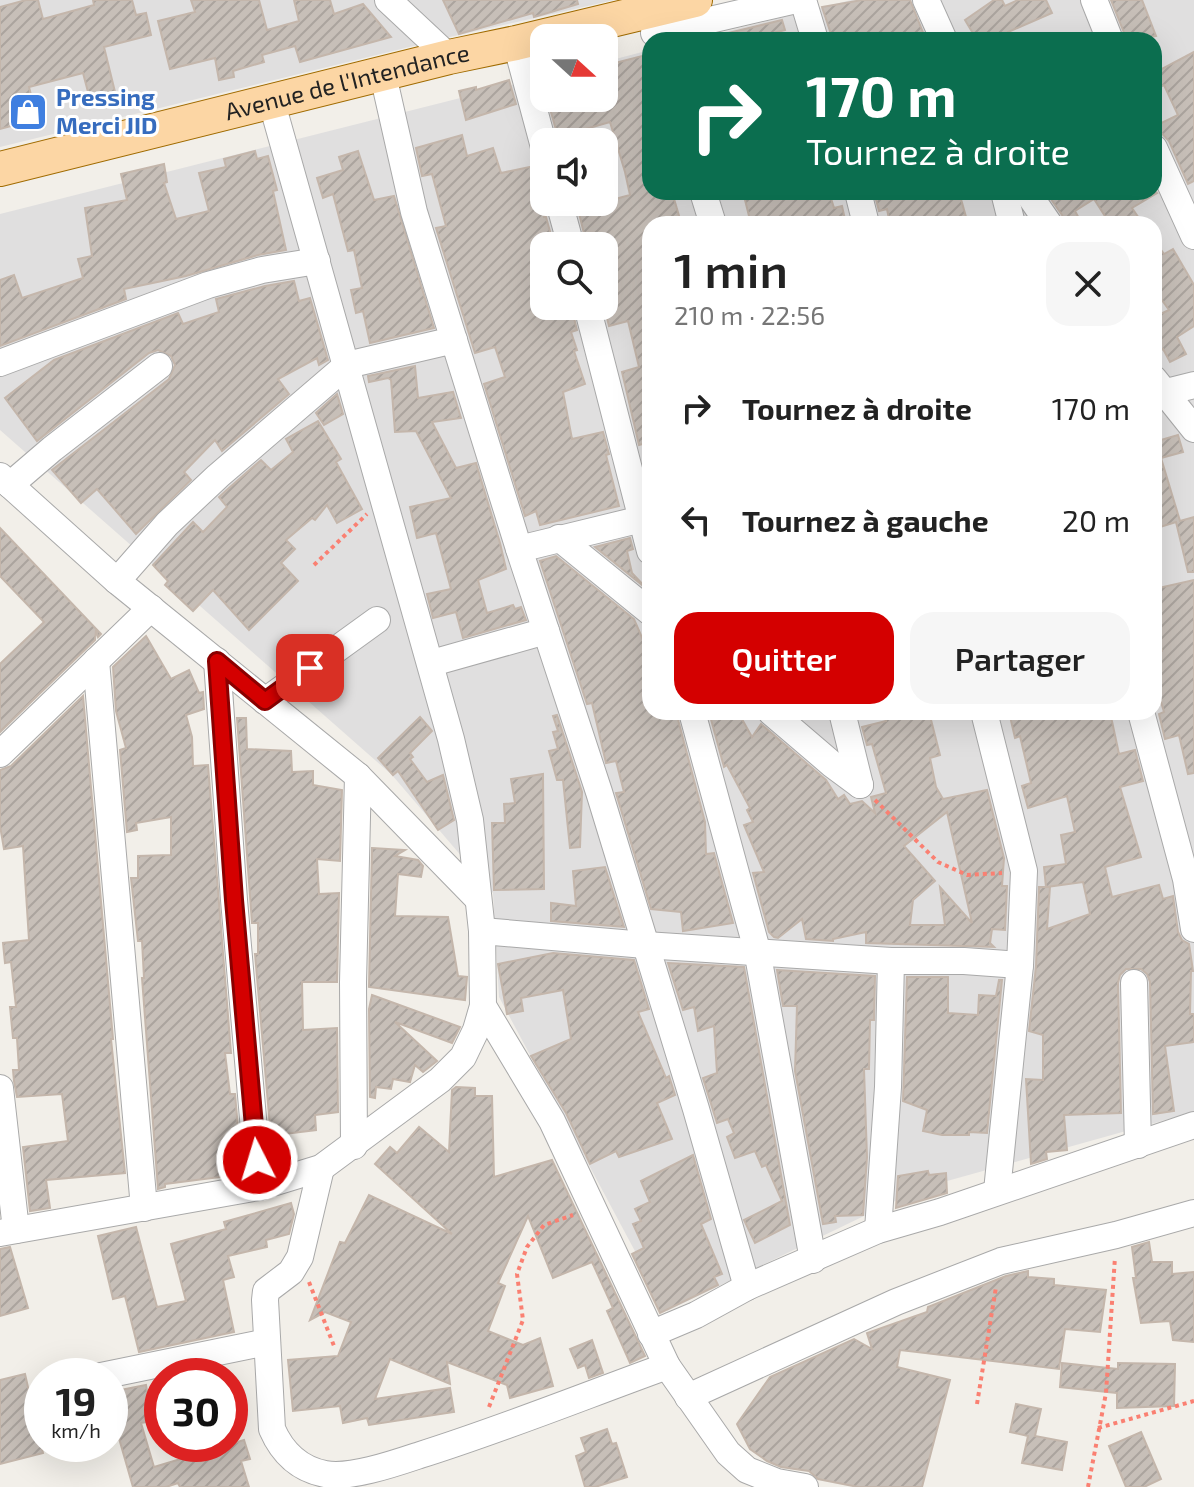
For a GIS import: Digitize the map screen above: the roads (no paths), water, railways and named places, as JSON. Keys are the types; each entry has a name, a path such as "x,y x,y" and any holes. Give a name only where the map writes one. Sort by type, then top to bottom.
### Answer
{"main road":[{"name":"Avenue de l'Intendance","path":"0,169 449,57 516,43 652,28 695,0"}],"street":[{"path":"388,0 449,57"},
{"path":"652,28 796,0"},
{"path":"803,0 813,32"},
{"path":"926,0 940,32"},
{"path":"1094,0 1107,32"},
{"path":"516,43 539,128"},
{"path":"383,75 414,212 599,792 747,1287"},
{"path":"0,1088 8,1231 259,1187 321,1168 440,1080 463,1057 483,1006 482,931 470,820 432,663 271,100"},
{"path":"1162,166 1194,236"},
{"path":"0,363 208,285 262,270 317,261"},
{"path":"591,320 642,507"},
{"path":"117,581 167,524 218,476 347,365 454,340"},
{"path":"159,366 52,449 5,480 117,581 358,776 477,898"},
{"path":"1162,388 1194,385"},
{"path":"1162,394 1194,429"},
{"path":"519,549 642,519"},
{"path":"559,538 642,605"},
{"path":"0,754 151,608"},
{"path":"265,701 377,620"},
{"path":"432,663 546,631"},
{"path":"96,661 144,1208"},
{"path":"217,661 259,1187"},
{"path":"694,720 757,950 813,1260"},
{"path":"780,720 860,785 844,720"},
{"path":"986,720 1024,871 1020,965 997,1191"},
{"path":"1143,720 1190,878 1194,929"},
{"path":"354,1146 353,982 358,776"},
{"path":"482,931 891,961 1020,965"},
{"path":"878,1230 888,1087 891,961"},
{"path":"1134,983 1138,1145"},
{"path":"483,1006 552,1121 667,1366 728,1453 747,1470 777,1482 805,1487"},
{"path":"651,1334 696,1315 747,1287 878,1230 940,1212 1194,1125"},
{"path":"321,1168 300,1257 291,1272 266,1291 272,1429 279,1446 305,1469 328,1475 380,1468 481,1436 667,1366"},
{"path":"688,1397 896,1302 1001,1261 1116,1235 1194,1213"},
{"path":"128,1370 267,1342"}],"place":[{"name":"Pressing Merci JID","path":"28,112"}]}
